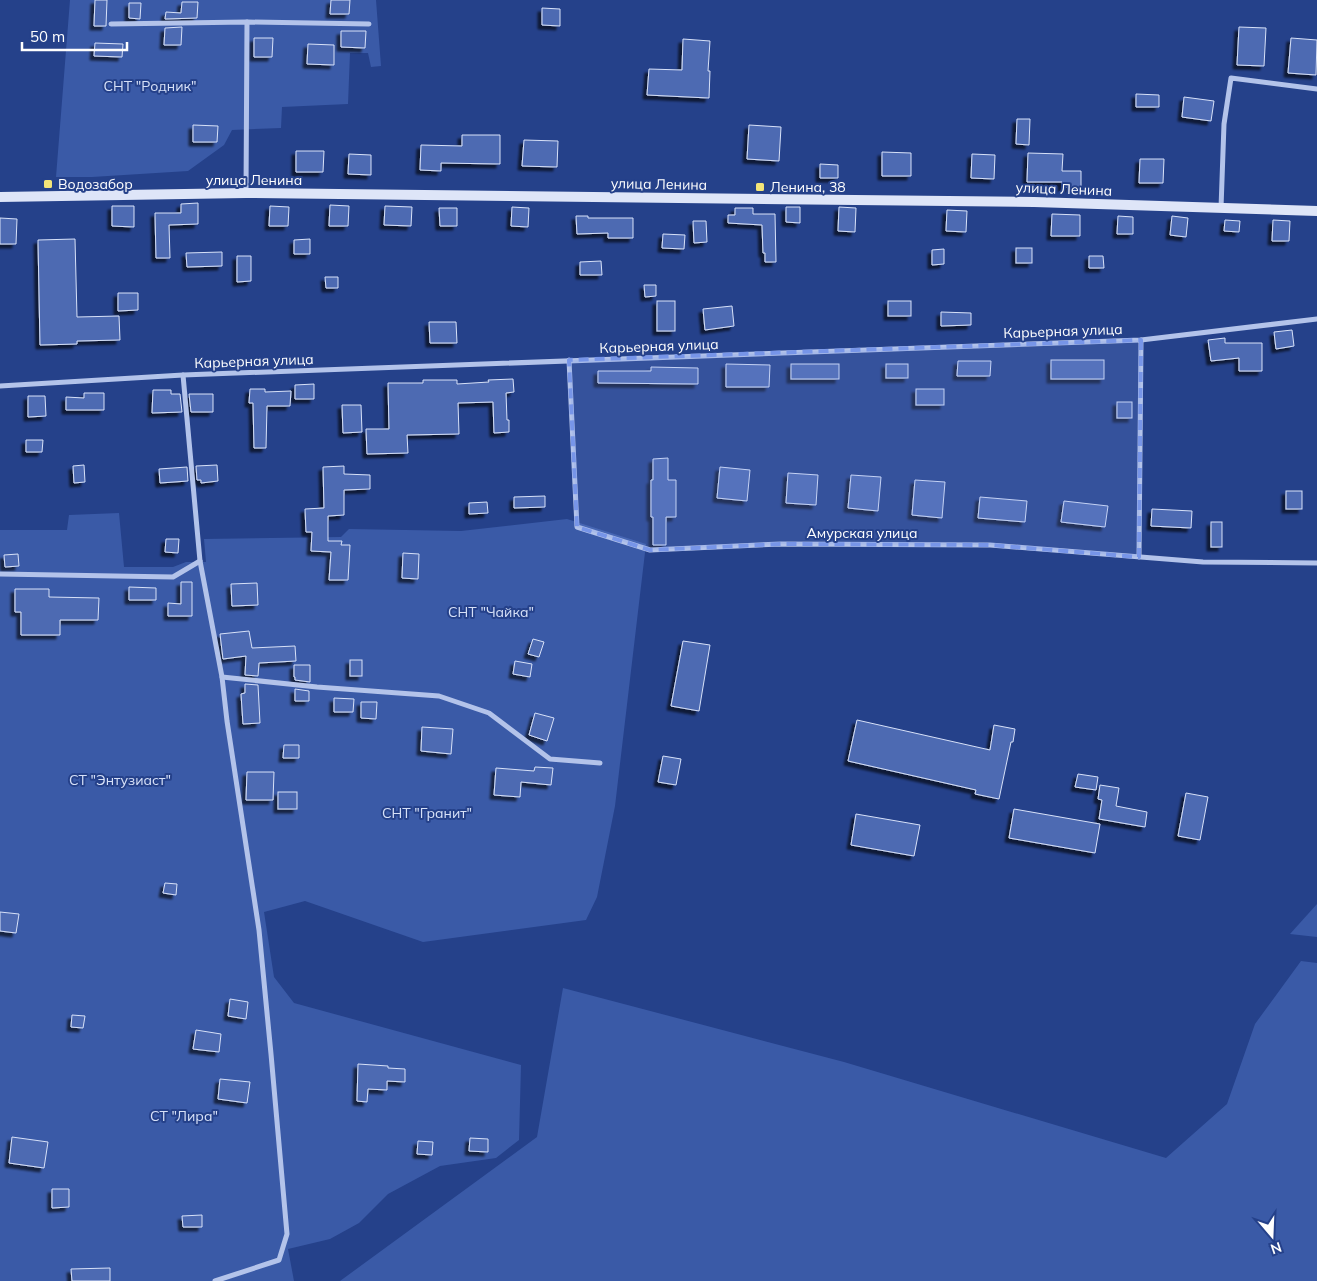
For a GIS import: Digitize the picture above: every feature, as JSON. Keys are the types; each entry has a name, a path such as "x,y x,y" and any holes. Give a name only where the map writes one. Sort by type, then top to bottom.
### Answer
{"street":[{"path":"246,193 247,22"},
{"path":"111,24 247,22 369,24"},
{"path":"1221,208 1224,124 1231,78 1317,89"},
{"name":"улица Ленина","path":"0,197 246,193 1034,202 1317,211"},
{"name":"Карьерная улица","path":"0,386 183,375 1141,340 1317,319"},
{"path":"1139,557 1141,340"},
{"name":"Амурская улица","path":"569,360 577,527 650,550 781,544 990,545 1203,562 1317,563"},
{"path":"183,375 200,560 222,677 259,930 286,1234 279,1260 215,1281"},
{"path":"0,574 173,577 200,560"},
{"path":"222,677 317,687 439,696 489,713 550,758 600,763"}],"highlighted area":[{"path":"1141,340 1139,557 990,545 781,544 650,550 577,527 569,360"}],"green space":[{"name":"СНТ \"Родник\"","path":"70,0 376,0 381,66 371,67 368,53 350,53 348,104 282,107 281,128 232,130 224,145 188,171 92,177 56,177"},
{"path":"119,513 124,567 173,567 186,562 206,562 204,539 341,537 349,529 461,531 567,519 646,544 615,806 597,897 586,920 423,942 305,901 264,912 274,977 294,1003 521,1065 519,1140 496,1158 440,1166 388,1194 359,1223 330,1239 288,1249 294,1281 0,1281 0,530 67,530 69,515"},
{"path":"1317,904 1317,937 1290,934"},
{"path":"1301,961 1317,963 1317,1281 340,1281 537,1137 563,988 844,1062 1166,1158 1227,1104 1255,1024"}],"building":[{"path":"95,0 107,0 106,26 94,26"},
{"path":"331,0 350,0 349,14 330,14"},
{"path":"182,2 198,2 197,18 165,19 166,12 181,13"},
{"path":"129,3 141,3 140,19 129,18"},
{"path":"542,8 560,9 560,26 542,25"},
{"path":"182,27 181,45 164,45 165,28"},
{"path":"1239,27 1266,28 1264,66 1237,65"},
{"path":"341,31 366,31 365,48 341,47"},
{"path":"254,38 273,38 272,57 254,57"},
{"path":"1291,38 1317,40 1316,75 1288,73"},
{"path":"683,39 710,41 709,98 647,95 649,69 682,70"},
{"path":"95,43 123,44 122,57 94,56"},
{"path":"308,44 334,45 334,65 307,64"},
{"path":"1136,94 1159,95 1159,107 1136,107"},
{"path":"1184,97 1214,101 1211,121 1182,117"},
{"path":"1017,119 1030,119 1029,145 1016,144"},
{"path":"193,125 218,126 217,142 193,142"},
{"path":"749,125 781,127 779,161 747,159"},
{"path":"462,135 500,135 500,164 441,163 441,171 420,170 421,145 462,146"},
{"path":"524,140 558,141 557,167 522,166"},
{"path":"296,151 324,151 323,172 296,172"},
{"path":"882,152 911,153 911,176 882,176"},
{"path":"1028,153 1063,154 1062,171 1081,171 1081,187 1062,187 1062,182 1027,182"},
{"path":"349,154 371,155 371,175 348,174"},
{"path":"972,154 995,155 994,179 971,178"},
{"path":"1140,159 1164,159 1163,183 1139,183"},
{"path":"820,164 838,165 838,178 820,178"},
{"path":"198,203 198,224 169,225 170,258 156,258 155,213 181,213 181,204"},
{"path":"330,205 349,206 348,226 329,226"},
{"path":"112,206 134,206 134,227 112,226"},
{"path":"270,206 289,207 288,226 269,226"},
{"path":"385,206 412,207 411,226 384,225"},
{"path":"512,207 529,208 528,227 511,226"},
{"path":"786,207 800,207 800,223 786,222"},
{"path":"839,207 856,208 855,232 838,231"},
{"path":"439,208 457,208 457,226 440,226"},
{"path":"735,208 753,208 753,214 775,214 776,262 765,262 762,225 728,223 728,215 735,215"},
{"path":"947,210 967,211 966,232 946,231"},
{"path":"1052,214 1080,215 1080,236 1051,236"},
{"path":"576,216 588,216 588,218 633,218 633,238 608,238 608,233 577,234"},
{"path":"1118,216 1133,217 1133,234 1117,234"},
{"path":"1172,216 1188,218 1186,237 1170,235"},
{"path":"0,218 17,219 16,244 0,244"},
{"path":"1225,220 1240,221 1239,232 1224,231"},
{"path":"1273,220 1290,221 1289,241 1272,241"},
{"path":"693,221 706,221 707,242 694,243"},
{"path":"663,234 685,235 684,249 662,248"},
{"path":"75,239 77,317 119,316 120,340 77,341 77,344 40,345 38,240"},
{"path":"310,239 310,254 294,254 294,240"},
{"path":"1016,248 1032,248 1032,263 1016,263"},
{"path":"944,249 944,264 932,265 932,250"},
{"path":"222,252 222,266 187,267 186,253"},
{"path":"237,256 251,256 251,281 237,282"},
{"path":"1089,256 1103,256 1104,268 1089,268"},
{"path":"601,261 602,275 580,275 580,262"},
{"path":"325,277 338,277 338,288 326,288"},
{"path":"644,285 656,285 656,296 645,297"},
{"path":"118,293 138,293 138,310 118,311"},
{"path":"657,301 675,301 675,331 657,331"},
{"path":"888,301 911,301 911,316 888,316"},
{"path":"732,306 734,326 705,330 703,309"},
{"path":"941,312 971,313 971,325 941,326"},
{"path":"429,322 456,322 457,343 430,343"},
{"path":"1292,330 1294,346 1276,349 1274,332"},
{"path":"1225,338 1225,343 1262,343 1262,371 1239,371 1239,358 1211,361 1208,340"},
{"path":"1051,360 1104,360 1104,379 1051,379"},
{"path":"958,361 991,361 990,376 957,376"},
{"path":"726,364 770,365 769,387 726,387"},
{"path":"791,364 839,364 839,379 791,379"},
{"path":"886,364 908,364 908,378 886,378"},
{"path":"651,367 698,368 698,384 598,383 598,371 651,371"},
{"path":"513,379 514,392 506,393 509,432 494,433 493,402 458,403 459,434 407,435 408,453 367,454 366,429 389,429 388,383 423,383 423,380 457,380 457,384"},
{"path":"314,384 314,399 295,399 295,385"},
{"path":"250,389 265,389 265,392 291,391 290,406 267,406 266,448 254,448 253,403 249,403"},
{"path":"916,389 944,389 944,405 916,405"},
{"path":"153,390 171,390 171,394 180,394 182,412 152,413"},
{"path":"84,393 104,393 104,410 66,410 66,397 84,398"},
{"path":"189,394 213,394 213,412 191,412"},
{"path":"28,396 45,396 46,416 28,417"},
{"path":"1117,402 1132,402 1132,418 1117,418"},
{"path":"342,405 361,405 362,432 343,433"},
{"path":"26,440 43,440 42,452 26,452"},
{"path":"668,458 668,480 676,480 676,517 666,517 666,545 653,545 651,480 653,480 653,459"},
{"path":"84,465 85,482 74,483 73,466"},
{"path":"217,465 218,481 201,483 201,480 197,480 196,466"},
{"path":"344,466 344,474 370,475 370,489 344,490 344,515 328,516 328,541 342,541 341,545 350,545 348,580 329,580 331,552 311,551 312,532 306,532 305,509 324,508 323,467"},
{"path":"187,467 188,481 160,483 159,469"},
{"path":"720,467 750,470 747,501 717,498"},
{"path":"788,473 818,475 816,505 786,503"},
{"path":"851,475 881,477 878,511 848,508"},
{"path":"915,480 945,482 942,518 912,515"},
{"path":"1286,491 1302,491 1302,509 1286,509"},
{"path":"545,496 545,507 514,508 514,497"},
{"path":"980,497 1027,501 1025,522 978,518"},
{"path":"1064,501 1108,506 1105,527 1061,522"},
{"path":"487,502 488,513 469,514 469,503"},
{"path":"1152,509 1192,511 1191,528 1151,526"},
{"path":"1211,522 1222,522 1222,547 1211,547"},
{"path":"166,539 179,539 178,553 165,552"},
{"path":"403,553 419,554 418,579 402,578"},
{"path":"18,554 19,566 5,567 4,555"},
{"path":"181,582 192,582 192,616 168,616 168,603 181,604"},
{"path":"257,583 258,605 232,606 231,584"},
{"path":"129,587 156,588 156,600 129,600"},
{"path":"15,589 49,589 49,597 99,598 98,620 60,620 60,635 21,635 21,612 15,612"},
{"path":"249,631 252,648 295,646 296,661 259,663 258,676 245,675 246,656 223,659 220,634"},
{"path":"533,639 544,642 539,657 528,654"},
{"path":"683,641 710,645 699,711 671,706"},
{"path":"350,660 362,660 362,676 350,676"},
{"path":"515,661 532,664 530,677 513,674"},
{"path":"294,665 310,665 310,682 295,680"},
{"path":"245,684 258,685 260,723 243,724 241,694 245,693"},
{"path":"295,689 309,691 309,701 295,701"},
{"path":"334,698 354,699 353,712 334,712"},
{"path":"361,702 377,702 376,719 361,718"},
{"path":"535,713 554,718 547,741 529,735"},
{"path":"857,720 990,750 994,725 1015,729 999,799 975,794 976,790 848,761"},
{"path":"422,727 453,729 451,754 421,751"},
{"path":"284,745 299,745 299,758 283,758"},
{"path":"663,756 681,759 676,785 658,782"},
{"path":"535,767 553,768 551,785 521,782 520,797 494,795 496,768 534,771"},
{"path":"247,772 274,772 273,800 246,800"},
{"path":"1078,774 1098,777 1096,790 1075,787"},
{"path":"1100,785 1119,788 1116,806 1147,812 1145,827 1099,819 1102,800 1098,799"},
{"path":"278,792 297,792 297,809 278,809"},
{"path":"1186,793 1208,797 1200,840 1178,836"},
{"path":"1014,809 1100,824 1095,853 1009,838"},
{"path":"856,814 920,825 914,856 851,845"},
{"path":"165,883 177,884 176,895 163,893"},
{"path":"0,912 19,914 16,933 0,931"},
{"path":"230,999 248,1002 246,1019 228,1016"},
{"path":"72,1015 85,1016 83,1028 71,1027"},
{"path":"196,1030 221,1034 219,1052 193,1049"},
{"path":"358,1064 405,1069 405,1082 387,1081 387,1090 368,1089 367,1102 357,1101"},
{"path":"220,1079 250,1082 247,1103 218,1099"},
{"path":"12,1137 48,1142 44,1168 9,1163"},
{"path":"470,1138 488,1139 488,1152 469,1151"},
{"path":"418,1141 433,1142 432,1155 417,1154"},
{"path":"52,1189 69,1189 69,1207 52,1208"},
{"path":"202,1215 202,1227 183,1227 182,1216"},
{"path":"110,1268 110,1281 72,1281 71,1269"}],"place":[{"name":"Водозабор","path":"48,184"},
{"name":"Ленина, 38","path":"760,187"}],"park label":[{"name":"СНТ \"Чайка\"","path":"491,612"},
{"name":"СТ \"Энтузиаст\"","path":"120,780"},
{"name":"СНТ \"Гранит\"","path":"427,813"},
{"name":"СТ \"Лира\"","path":"184,1116"}]}
